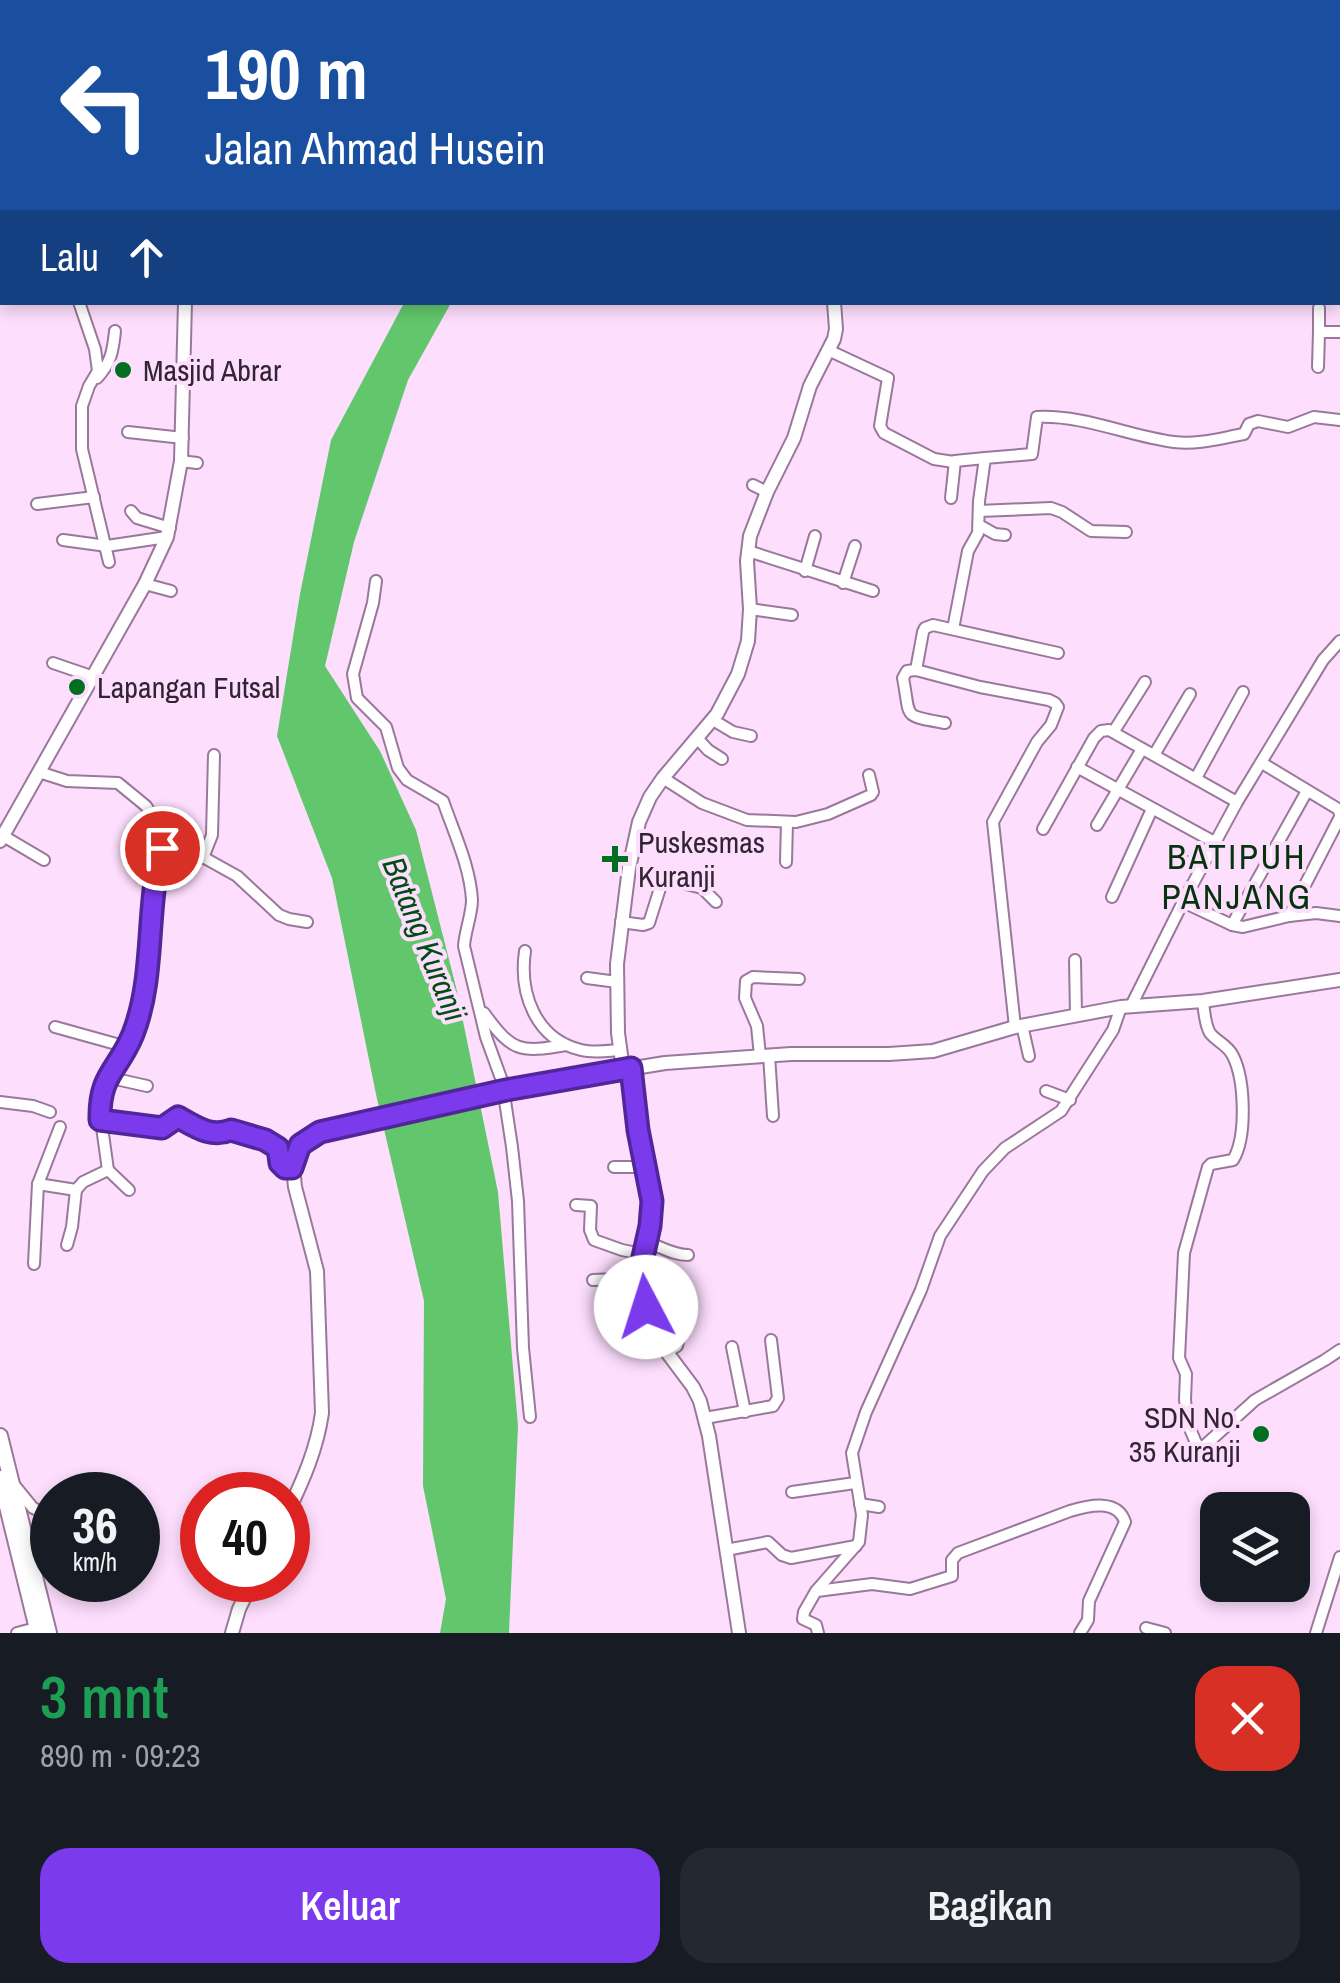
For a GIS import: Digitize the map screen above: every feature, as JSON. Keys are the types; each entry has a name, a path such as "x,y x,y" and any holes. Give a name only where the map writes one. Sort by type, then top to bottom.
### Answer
{"main road":[{"path":"0,1436 6,1480 41,1631"},
{"path":"6,1480 4,1514 41,1631"}],"street":[{"path":"80,305 98,361 98,371 82,406 82,448 109,562"},
{"path":"44,860 1,837 145,584 168,533 183,438 186,305"},
{"path":"739,1633 705,1418 693,1386 651,1324 641,1278 652,1201 620,1050 616,982 629,868 639,822 663,778 713,720 733,687 744,657 750,609 750,536 794,438 810,386 836,329 834,305"},
{"path":"1318,367 1319,308"},
{"path":"89,386 110,362 115,331"},
{"path":"1319,332 1340,332"},
{"path":"828,350 888,378 880,426 884,433 934,459 954,462 1032,454 1039,416 1094,422 1122,432 1184,442 1244,434 1249,424 1258,421 1288,427 1314,417 1340,420"},
{"path":"128,432 183,438"},
{"path":"794,438 808,440"},
{"path":"952,629 968,551 979,525 985,458"},
{"path":"181,461 198,463"},
{"path":"950,498 954,462"},
{"path":"753,485 768,492"},
{"path":"37,504 94,497"},
{"path":"979,511 1052,509 1091,531 1126,532"},
{"path":"131,510 137,518 168,533"},
{"path":"979,525 1005,535"},
{"path":"63,540 107,546 168,533"},
{"path":"805,571 815,536"},
{"path":"843,583 855,546"},
{"path":"748,551 872,591"},
{"path":"376,581 353,674 357,698 386,727 398,768 408,780 443,801 469,879 472,904 464,946 491,1054 502,1082 512,1147 518,1200 522,1348 530,1417"},
{"path":"145,584 170,590"},
{"path":"750,609 792,616"},
{"path":"916,670 925,628 933,625 1058,653"},
{"path":"818,1633 816,1625 805,1621 802,1615 816,1591 856,1546 862,1530 852,1453 940,1236 972,1185 1005,1148 1052,1119 1070,1100 1113,1030 1237,802 1323,660 1340,641"},
{"path":"53,663 91,676"},
{"path":"945,723 913,717 908,712 902,678 908,671 1049,700 1058,707 993,822 1018,1026 1029,1056"},
{"path":"1114,731 1145,682"},
{"path":"1196,778 1244,692"},
{"path":"1097,824 1190,694"},
{"path":"713,720 733,732 752,736"},
{"path":"1043,828 1101,731 1114,731 1237,802"},
{"path":"698,738 722,759"},
{"path":"204,858 212,835 214,755"},
{"path":"1262,762 1338,809 1340,816 1289,916"},
{"path":"1077,767 1216,843"},
{"path":"39,772 66,781 118,783 146,806 165,836 237,876 280,914 307,922"},
{"path":"663,778 702,803 747,820 796,822 828,814 871,795 874,792 869,775"},
{"path":"1232,924 1306,791"},
{"path":"1112,898 1152,808"},
{"path":"786,862 787,822"},
{"path":"129,1190 108,1170 100,1106 106,1077 127,1047 142,1002 165,836"},
{"path":"1174,856 1202,869"},
{"path":"622,922 648,923 666,879 702,888 716,902"},
{"path":"1183,902 1243,927 1289,916 1340,916"},
{"path":"525,951 522,976 528,1001 550,1035 580,1050 620,1050"},
{"path":"1075,960 1076,1015"},
{"path":"587,978 616,982"},
{"path":"772,1116 765,1055 745,998 747,979 799,979"},
{"path":"306,1472 322,1413 318,1270 292,1168 300,1145 320,1132 506,1090 665,1063 765,1055 933,1051 1018,1026 1126,1006 1203,1001 1340,980"},
{"path":"1203,1001 1208,1032 1228,1048 1235,1060 1242,1097 1242,1132 1233,1160 1208,1167 1184,1253 1179,1358 1186,1374 1188,1424 1196,1443 1202,1448 1255,1400 1340,1350"},
{"path":"480,1008 498,1033 518,1047 533,1051 567,1045"},
{"path":"55,1027 127,1047"},
{"path":"106,1077 148,1086"},
{"path":"1046,1091 1070,1100"},
{"path":"0,1102 50,1112"},
{"path":"100,1120 162,1128 178,1117 209,1133 231,1130 268,1141 278,1148 281,1164 292,1168"},
{"path":"34,1264 38,1184 60,1127"},
{"path":"614,1167 645,1167"},
{"path":"67,1246 76,1190 108,1170"},
{"path":"38,1184 76,1190"},
{"path":"576,1206 592,1206 590,1230 594,1240 622,1250 665,1248 688,1256"},
{"path":"593,1280 641,1278"},
{"path":"667,1352 678,1346 680,1332 688,1324"},
{"path":"705,1418 773,1406 778,1401 771,1340"},
{"path":"732,1348 745,1412"},
{"path":"6,1480 30,1505"},
{"path":"792,1492 855,1483"},
{"path":"860,1504 879,1508"},
{"path":"816,1591 872,1584 916,1588 952,1576 952,1560 958,1552 1045,1518 1084,1507 1112,1506 1122,1512 1125,1522 1089,1601 1088,1620 1080,1633"},
{"path":"726,1550 763,1541 791,1558 856,1546"},
{"path":"1316,1633 1339,1564"},
{"path":"232,1633 242,1602"},
{"path":"1146,1628 1164,1633"},
{"path":"17,1633 41,1631"}],"water":[{"name":"Batang Kuranji","path":"403,305 450,305 408,380 354,542 325,666 380,751 416,830 456,987 498,1192 518,1426 509,1633 440,1633 446,1599 423,1486 424,1301 332,878 277,736 331,440"}],"place":[{"name":"Masjid Abrar","path":"123,370"},
{"name":"Lapangan Futsal","path":"77,687"},
{"name":"Puskesmas Kuranji","path":"615,859"},
{"name":"SDN No. 35 Kuranji","path":"1261,1434"}],"district":[{"name":"BATIPUH PANJANG","path":"1237,876"}],"route":[{"path":"162,848 142,1002 127,1047 104,1082 100,1120 162,1128 178,1117 209,1133 236,1131 268,1141 278,1148 281,1164 292,1168 300,1145 320,1132 506,1090 631,1068 652,1201 641,1266 646,1307"}]}
